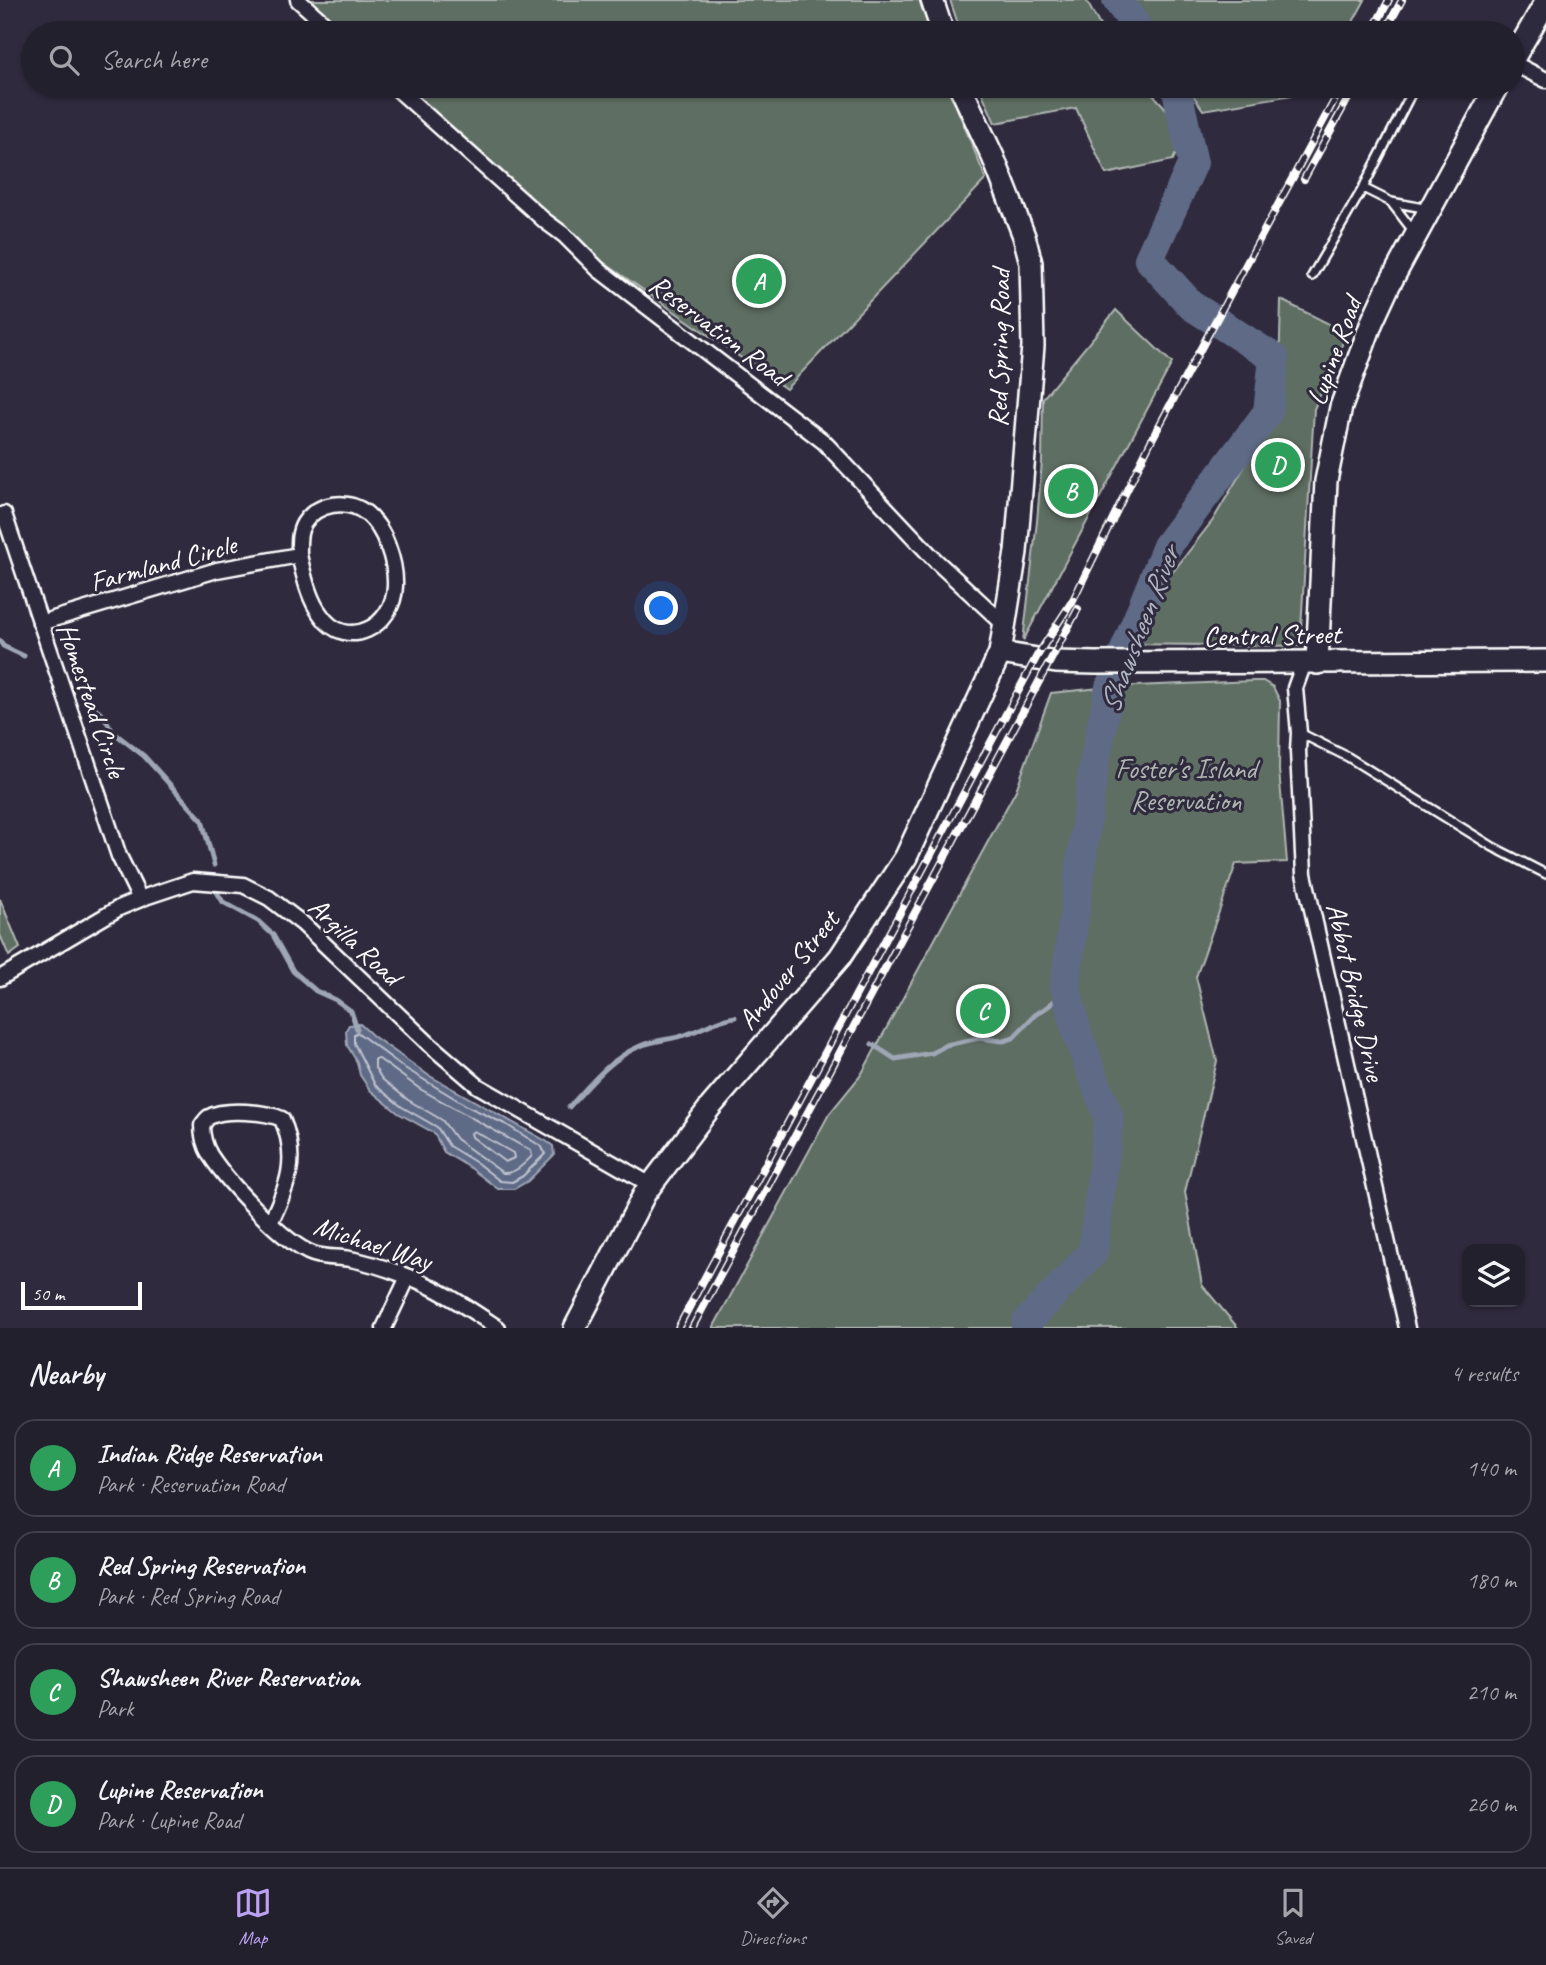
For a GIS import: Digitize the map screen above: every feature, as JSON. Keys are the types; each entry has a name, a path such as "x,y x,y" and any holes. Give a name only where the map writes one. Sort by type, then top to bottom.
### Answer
{"main road":[{"path":"932,0 939,21"},
{"path":"1525,40 1546,2"},
{"name":"Red Spring Road","path":"965,98 1024,236 1031,263 1033,346 1016,552 1005,625"},
{"name":"Lupine Road","path":"1310,663 1326,481 1341,407 1371,322 1490,98"},
{"name":"Andover Street","path":"575,1328 651,1185 711,1106 840,957 906,857 1000,653 1005,625"},
{"name":"Central Street","path":"1000,653 1056,662 1133,664 1546,661"}],"street":[{"path":"298,0 322,21"},
{"path":"1525,68 1546,80"},
{"name":"Reservation Road","path":"407,98 564,235 599,270 824,442 936,561 1005,625"},
{"path":"341,504 366,512 382,534 394,567 394,597 390,610 382,621 371,629 344,632 332,626 321,617 309,591 299,555 299,537 304,523 314,513 328,506 341,504"},
{"name":"Homestead Circle","path":"4,514 118,856 140,899"},
{"name":"Farmland Circle","path":"40,623 217,570 299,555"},
{"name":"Abbot Bridge Drive","path":"1310,663 1295,688 1304,874 1407,1328"},
{"name":"Argilla Road","path":"0,978 119,908 140,899 193,881 243,885 269,898 303,924 429,1044 478,1086 651,1185"},
{"name":"Michael Way","path":"270,1223 289,1181 290,1138 282,1119 269,1113 209,1117 202,1125 202,1137 211,1156 270,1223 287,1238 313,1254 354,1260 408,1277 452,1298 498,1328"},
{"path":"384,1328 408,1277"}],"lane":[{"path":"1312,276 1363,188 1409,98"},
{"path":"1363,188 1391,202 1429,209"},
{"path":"1391,202 1416,235"},
{"path":"1299,733 1348,757 1493,847 1546,874"}],"green space":[{"path":"299,0 921,0 927,21 323,21"},
{"path":"950,0 1086,0 1097,21 957,21"},
{"path":"1131,0 1365,0 1354,21 1144,21"},
{"path":"410,98 953,98 986,179 786,389 564,235"},
{"path":"984,98 1156,98 1178,125 1182,141 1173,160 1106,174 1076,108 995,123"},
{"path":"1195,98 1274,98 1203,110"},
{"path":"1281,300 1347,333 1314,409 1300,646 1117,644 1213,520 1278,410"},
{"path":"1116,310 1172,363 1023,641 1042,461 1043,398"},
{"name":"Foster's Island Reservation","path":"1263,681 1273,687 1280,701 1279,770 1287,862 1236,864 1196,977 1217,1061 1185,1192 1202,1285 1238,1328 713,1328 829,1114 861,1075 1016,790 1051,693 1110,687"},
{"path":"0,899 20,948 9,956 0,935"}],"water":[{"path":"360,1024 428,1075 546,1141 553,1146 554,1155 528,1181 514,1189 498,1189 444,1152 434,1133 398,1113 370,1090 347,1045 346,1030 349,1025"}],"waterway":[{"name":"Shawsheen River","path":"1117,0 1132,21"},
{"name":"Shawsheen River","path":"1026,1328 1027,1322 1093,1252 1109,1118 1078,1036 1065,986 1094,764 1110,687 1167,546 1268,412 1274,358 1192,306 1149,259 1193,163 1179,98"},
{"path":"0,641 3,646 24,656"},
{"path":"85,699 103,715 113,732 144,756 202,820 214,865"},
{"path":"217,892 223,902 258,921 273,935 293,971 316,991 336,1000 351,1011 357,1029"},
{"path":"872,1044 895,1059 932,1053 946,1045 979,1038 1003,1041 1013,1038 1035,1015 1050,1005 1065,986"},
{"path":"569,1107 601,1073 628,1052 735,1017"}],"railway":[{"path":"1378,21 1389,0"},
{"path":"1391,21 1402,0"},
{"path":"678,1328 1037,656 1073,600 1151,441 1336,98"},
{"path":"1304,179 1348,98"},
{"path":"692,1328 1078,609"}],"place":[{"name":"Indian Ridge Reservation","path":"759,281"},
{"name":"Lupine Reservation","path":"1278,465"},
{"name":"Red Spring Reservation","path":"1071,491"},
{"name":"Shawsheen River Reservation","path":"983,1011"}]}
